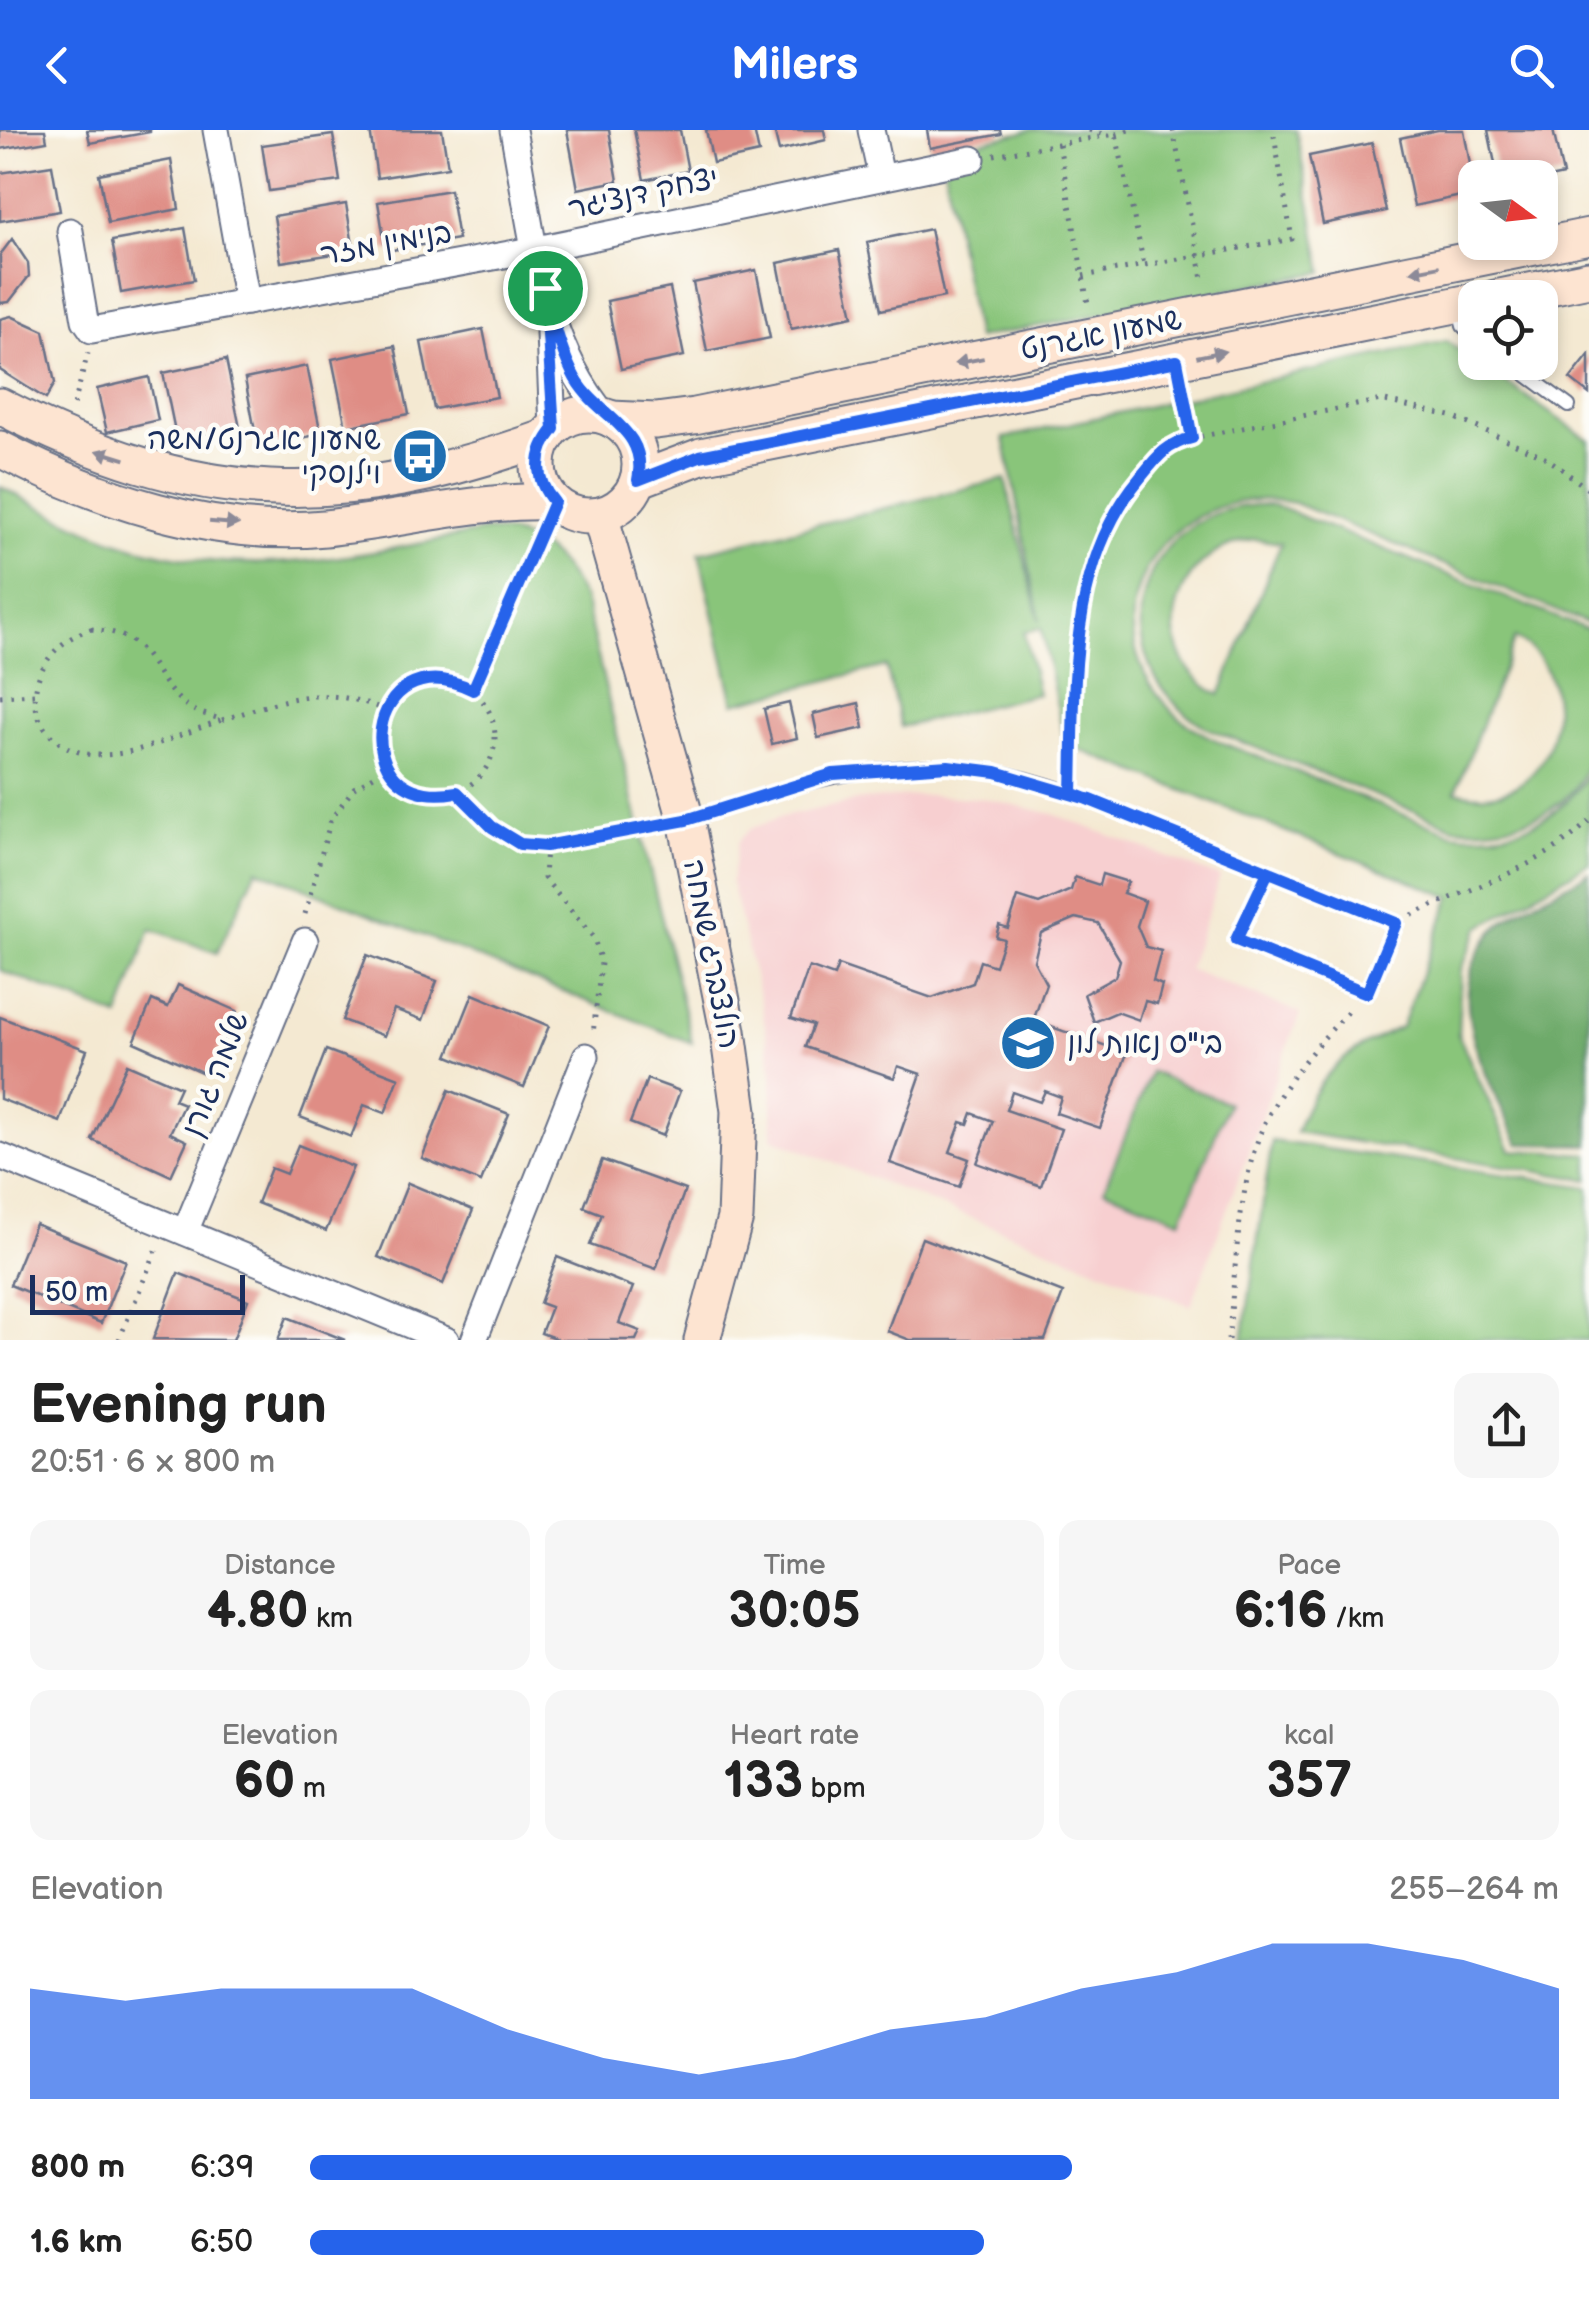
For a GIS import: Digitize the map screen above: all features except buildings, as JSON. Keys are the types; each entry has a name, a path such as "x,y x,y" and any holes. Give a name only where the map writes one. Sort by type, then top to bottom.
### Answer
{"street":[{"path":"216,130 247,302"},
{"path":"0,448 85,488 205,522 320,528 501,500 554,502 576,515 600,516 624,503 638,480 635,444 608,418 572,372 545,288 513,130"},
{"path":"872,130 881,176"},
{"name":"יצחק דנציגר","path":"536,249 972,159"},
{"path":"70,231 85,320 92,330"},
{"name":"שמעון אגרנט","path":"608,418 656,422 694,416 1589,236"},
{"name":"בנימין מזר","path":"92,330 536,249"},
{"path":"1558,285 1589,279"},
{"path":"545,288 550,433 538,471 554,502"},
{"name":"שמעון אגרנט","path":"638,480 700,456 1458,305"},
{"path":"0,406 98,452 212,484 318,490 487,460 550,433 575,416 608,418"},
{"name":"הולצברג שמחה","path":"600,516 686,820 728,1030 739,1111 735,1218 702,1340"},
{"name":"שלמה גורן","path":"176,1228 305,940"},
{"path":"474,1340 586,1056"},
{"path":"0,1156 446,1340"}],"lane":[{"path":"1534,380 1569,406"},
{"path":"686,820 784,786 886,768 948,766 996,772 1072,793 1396,923 1367,993 1236,940 1268,872"}],"path":[{"path":"1089,130 1116,134"},
{"path":"972,159 1129,130"},
{"path":"1173,130 1210,312"},
{"path":"1083,276 1292,239 1273,130"},
{"path":"1116,134 1144,265"},
{"path":"1058,144 1094,336"},
{"path":"51,432 72,413 86,374 92,330"},
{"path":"1177,361 1192,438"},
{"path":"1072,793 1076,652 1086,588 1125,495 1168,444 1381,400 1450,416 1500,436 1547,458 1589,490"},
{"path":"473,690 554,502"},
{"path":"222,720 192,709 174,692 143,647 113,630 91,629 70,635 48,653 38,672 35,694 46,728 81,753 122,751 222,720 294,697 327,692 385,710"},
{"path":"432,678 453,680 473,690 491,714 496,744 482,773 457,792 437,796 416,792 388,768 380,750 379,729 385,710 412,683 432,678"},
{"path":"0,696 35,694"},
{"path":"305,940 305,902 331,818 354,788 388,768"},
{"path":"457,792 492,827 520,844 546,846 686,820"},
{"path":"1396,923 1534,862 1572,838 1589,821"},
{"path":"546,846 544,878 594,938 601,963 596,1021 586,1056"},
{"path":"1228,1340 1249,1180 1263,1127 1292,1078 1367,993"},
{"path":"119,1340 176,1228"}],"shaded area":[{"name":"בי\"ס נאות לון","path":"928,795 989,799 1053,814 1220,877 1188,969 1300,1013 1191,1306 772,1138 772,1073 762,1007 731,882 738,842 750,829 782,817 861,800"}],"green space":[{"path":"1032,130 1296,130 1323,272 976,338 941,151"},
{"path":"1446,341 1458,349 1458,380 1502,380 1589,440 1589,624 1294,503 1249,501 1209,511 1175,532 1150,562 1136,597 1133,635 1145,674 1172,711 1197,730 1452,833 1493,834 1531,825 1563,804 1589,772 1589,863 1479,928 1461,969 1458,1034 1511,1150 1589,1154 1589,1180 1296,1132 1314,1094 1335,1067 1363,1046 1401,1027 1451,897 1065,744 1041,628 1024,632 1038,694 901,727 886,666 734,703 699,553 1005,479 1040,621 1004,438"},
{"path":"0,487 104,537 166,555 212,561 302,561 485,531 519,536 545,549 584,599 692,1043 257,869 217,953 151,929 119,1017 0,970"},
{"path":"1273,505 1589,630 1588,761 1580,780 1567,796 1533,818 1493,828 1454,827 1209,729 1172,700 1150,665 1141,628 1145,590 1161,556 1188,528 1226,510","holes":["1255,539 1281,543 1220,695 1196,677 1181,655 1175,631 1177,606 1187,582 1204,562 1226,547","1515,638 1538,657 1551,682 1555,711 1551,740 1538,766 1518,785 1490,795 1456,791"]},
{"path":"1589,872 1589,1145 1519,1144 1493,1090 1472,1032 1470,974 1481,948 1502,923"},
{"path":"1151,1072 1228,1103 1181,1220 1104,1189"},
{"path":"1272,1141 1589,1187 1589,1340 1243,1340"}],"place":[{"name":"שמעון אגרנט/משה וילנסקי","path":"420,456"},
{"name":"בי\"ס נאות לון","path":"1028,1043"}],"route":[{"path":"545,288 554,429 542,444 538,471 543,488 554,502 473,690 453,680 432,678 412,683 385,710 379,729 380,750 399,782 416,792 437,796 457,792 492,827 520,844 546,846 686,820 784,786 833,774 948,766 996,772 1041,782 1091,800 1396,923 1367,993 1236,940 1268,872 1091,800 1072,793 1076,652 1086,588 1104,536 1125,495 1168,444 1192,438 1177,361 700,456 638,480 640,461 635,444 626,429 606,417 584,392 572,372 545,288"}]}
